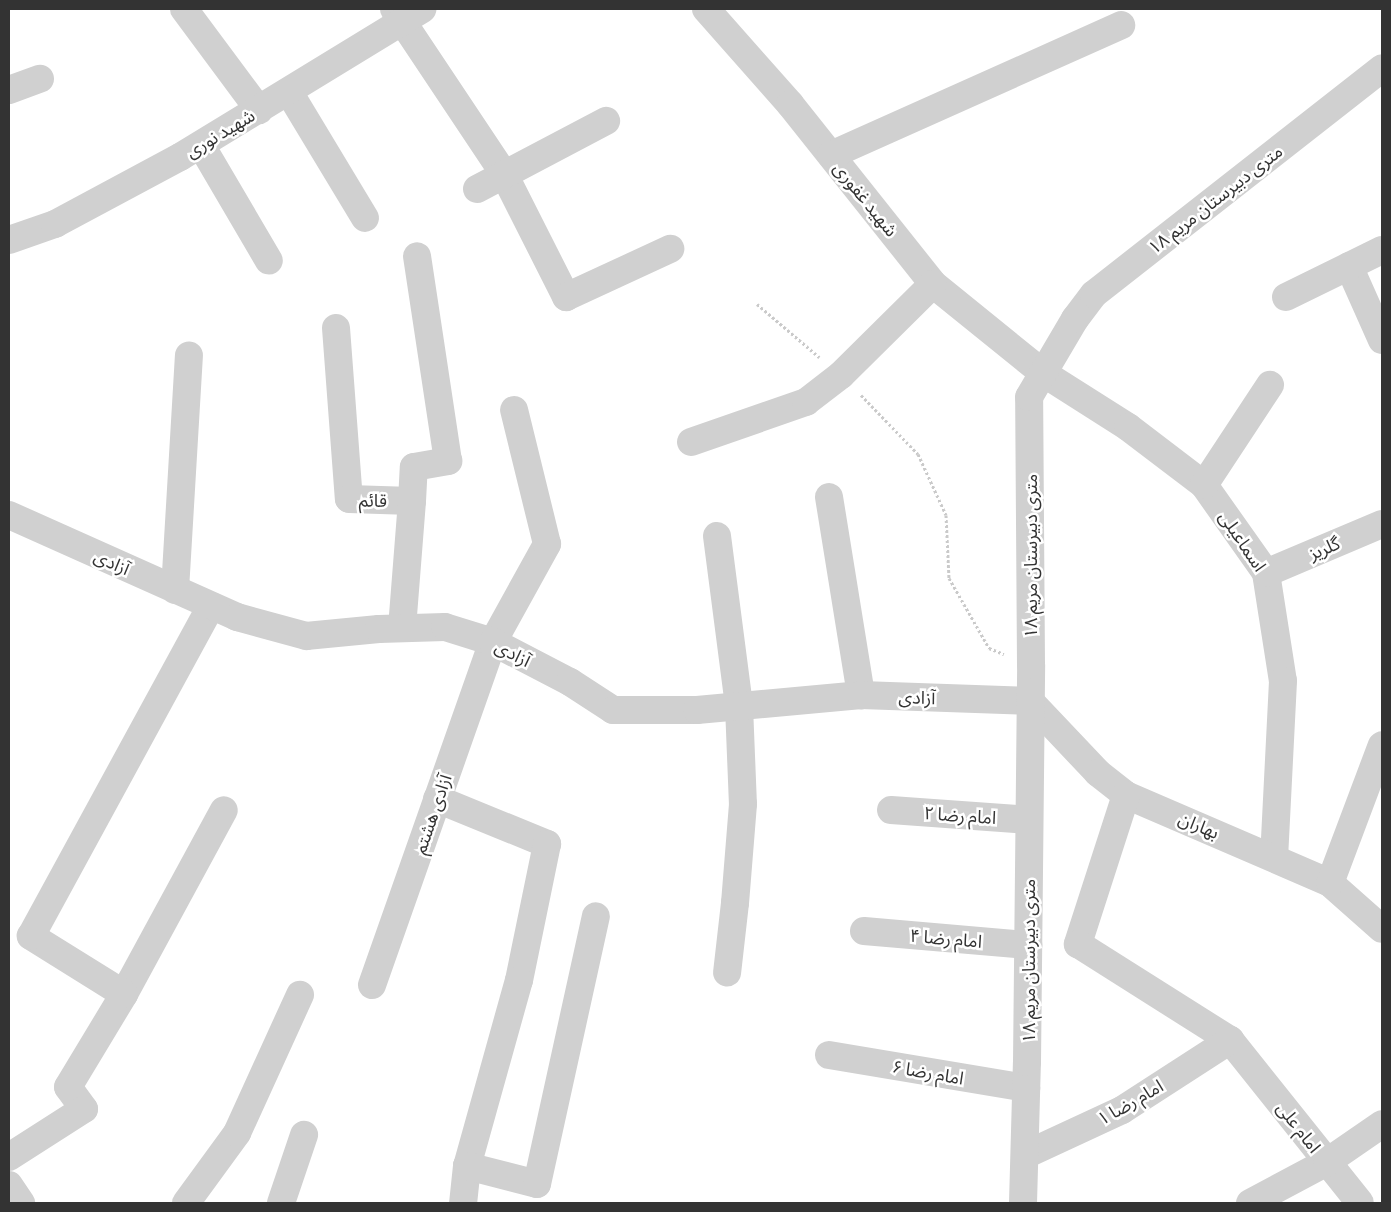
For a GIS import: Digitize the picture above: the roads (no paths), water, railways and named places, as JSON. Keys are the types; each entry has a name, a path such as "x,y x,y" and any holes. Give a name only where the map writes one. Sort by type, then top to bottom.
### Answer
{"street":[{"path":"184,9 259,110"},
{"name":"شهید غفوری","path":"706,9 790,104 933,284 1043,372"},
{"path":"406,12 504,174 566,297 670,249"},
{"name":"شهید نوری","path":"9,240 55,224 201,145 289,92 406,12"},
{"path":"831,155 1121,26"},
{"name":"۱۸ متری دبیرستان مریم","path":"1023,1203 1031,665 1029,397 1075,318 1094,294 1382,68"},
{"path":"9,90 40,78"},
{"path":"289,92 365,218"},
{"path":"477,189 606,121"},
{"path":"201,145 269,261"},
{"path":"1286,297 1382,250"},
{"path":"412,501 414,467 448,460 417,256"},
{"path":"1349,266 1382,340"},
{"path":"691,442 806,402 841,375 933,284"},
{"name":"قائم","path":"336,328 349,499 412,501 402,628"},
{"path":"175,590 189,355"},
{"name":"اسماعیلی","path":"1043,372 1128,427 1204,485 1266,573 1283,681 1274,857"},
{"path":"1204,485 1270,385"},
{"name":"آزادی هشتم","path":"372,985 493,642 547,544 514,410"},
{"path":"829,497 861,695"},
{"name":"آزادی","path":"9,515 237,617 306,636 402,628 445,627 493,642 570,682 613,710 696,710 861,695 1030,700"},
{"name":"گلریز","path":"1266,573 1382,524"},
{"path":"717,536 739,706 743,804 727,973"},
{"path":"124,994 31,936 211,606"},
{"name":"بهاران","path":"1030,700 1098,773 1126,795 1274,857 1330,883 1382,929"},
{"path":"1330,883 1382,744"},
{"name":"امام علی","path":"1126,795 1078,944 1235,1046 1360,1203"},
{"path":"437,799 547,844 519,980 467,1166 463,1203"},
{"path":"9,1157 84,1109 68,1087 124,994 224,810"},
{"name":"امام رضا ۲","path":"890,810 1029,820"},
{"path":"467,1166 536,1184 596,916"},
{"name":"امام رضا ۴","path":"864,931 1028,946"},
{"path":"186,1203 237,1133 300,995"},
{"name":"امام رضا ۱","path":"1024,1155 1122,1110 1235,1046"},
{"name":"امام رضا ۶","path":"829,1055 1026,1088"},
{"path":"1250,1203 1327,1162 1382,1124"},
{"path":"281,1203 304,1135"},
{"path":"9,1185 21,1203"}]}
